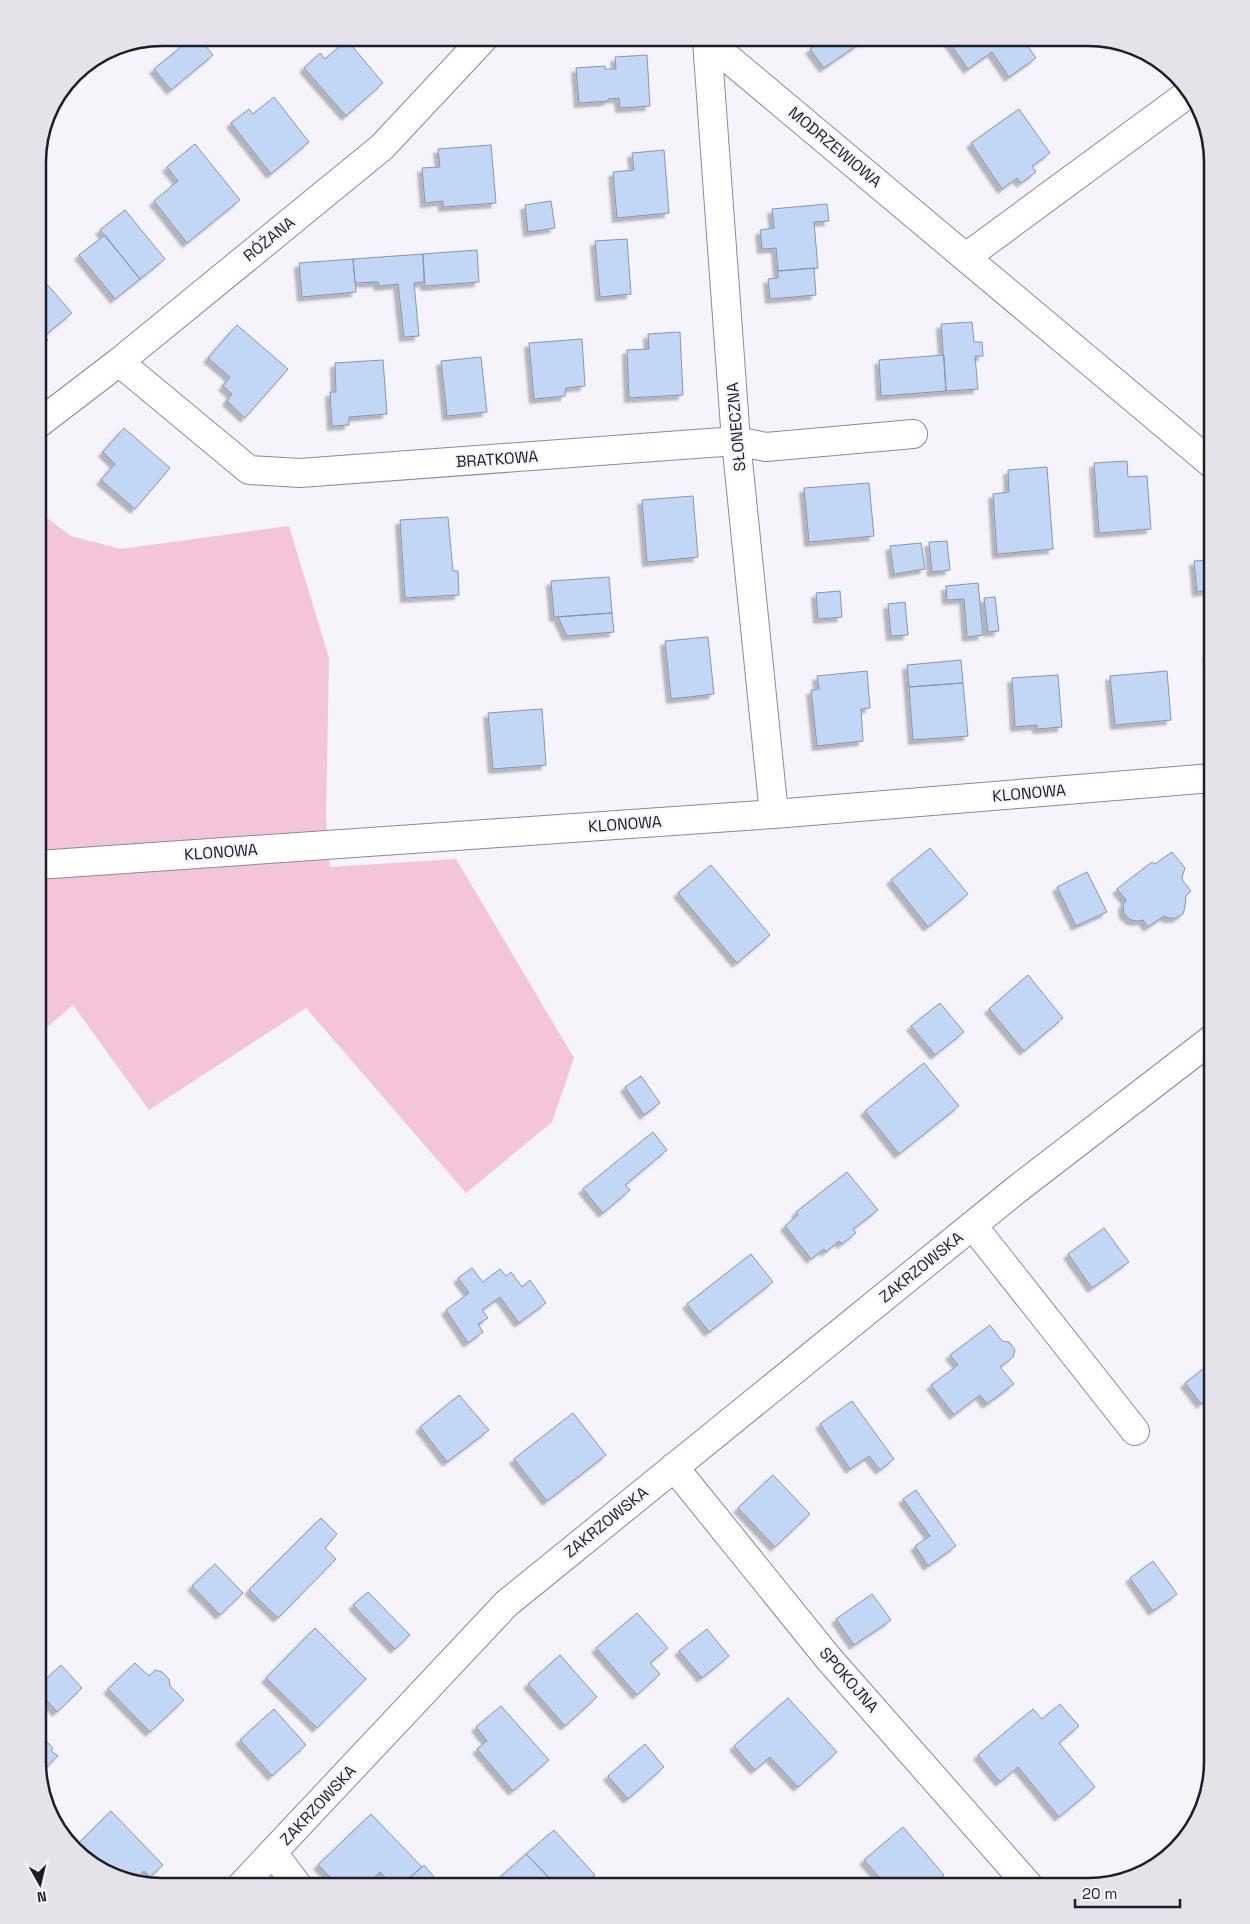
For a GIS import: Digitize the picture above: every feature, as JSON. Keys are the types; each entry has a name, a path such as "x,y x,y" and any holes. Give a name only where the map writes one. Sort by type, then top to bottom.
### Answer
{"street":[{"name":"RÓŻANA","path":"46,418 119,362 382,147 477,46"},
{"name":"SŁONECZNA","path":"706,46 736,442 774,814"},
{"name":"MODRZEWIOWA","path":"713,46 1204,457"},
{"path":"966,257 1183,97"},
{"name":"BRATKOWA","path":"119,362 249,470 300,473 736,442 766,447 913,434"},
{"name":"KLONOWA","path":"46,865 774,814 1204,779"},
{"name":"ZAKRZOWSKA","path":"249,1878 506,1604 973,1226 1204,1045"},
{"name":"ZAKRZOWSKA","path":"973,1226 1136,1431"},
{"name":"SPOKOJNA","path":"674,1467 830,1658 1022,1878"},
{"name":"ZAKRZOWSKA","path":"272,1853 292,1878"}],"shaded area":[{"path":"46,517 71,536 121,549 289,526 329,658 326,818 330,867 456,859 574,1058 552,1122 466,1193 306,1008 149,1110 73,1005 46,1028"}],"building":[{"path":"182,46 206,46 213,55 171,90 154,69"},
{"path":"340,46 352,46 383,83 346,116 304,68 320,53 325,59"},
{"path":"814,46 856,46 824,68 810,49"},
{"path":"952,46 1028,46 1036,58 1009,77 992,52 968,69"},
{"path":"647,55 650,106 620,108 619,98 608,99 608,101 579,103 576,68 605,66 605,69 616,69 615,57"},
{"path":"274,97 309,142 271,174 231,123 249,109 253,114"},
{"path":"1019,109 1050,153 1032,166 1036,172 1021,183 1017,178 1002,189 971,143"},
{"path":"195,144 240,200 187,243 154,201 178,181 167,167"},
{"path":"491,145 496,203 443,207 443,201 425,203 422,168 440,167 438,149"},
{"path":"664,150 669,213 617,218 613,172 634,170 632,153"},
{"path":"551,201 555,228 528,232 525,205"},
{"path":"827,204 829,221 814,222 818,268 778,271 776,248 762,249 760,230 774,228 772,209"},
{"path":"125,210 165,259 140,279 100,230"},
{"path":"105,235 140,279 115,299 79,255"},
{"path":"627,239 631,294 600,297 595,241"},
{"path":"477,250 479,282 425,286 423,254"},
{"path":"423,254 424,282 414,283 419,336 404,337 398,284 379,286 378,282 355,283 353,259"},
{"path":"353,259 356,292 302,297 299,263"},
{"path":"814,268 816,295 770,299 768,279 778,278 778,271"},
{"path":"46,283 72,313 46,334"},
{"path":"972,322 974,342 982,342 983,356 975,356 978,389 946,391 941,324"},
{"path":"237,325 288,369 245,418 227,401 232,394 223,386 230,377 208,358"},
{"path":"680,332 683,395 629,398 627,350 649,349 648,334"},
{"path":"582,339 585,386 566,388 565,396 534,399 529,343"},
{"path":"944,355 946,391 881,396 879,360"},
{"path":"481,357 487,412 447,416 441,361"},
{"path":"383,360 387,414 349,417 349,425 332,426 330,392 336,392 335,363"},
{"path":"124,428 170,468 135,509 101,480 115,464 103,452"},
{"path":"1127,461 1128,477 1147,476 1151,529 1099,533 1094,463"},
{"path":"1047,467 1053,549 997,554 993,494 1009,492 1008,470"},
{"path":"869,483 874,536 809,542 804,488"},
{"path":"693,496 698,557 647,562 642,500"},
{"path":"448,517 453,571 458,571 459,595 405,598 400,520"},
{"path":"947,541 950,570 932,572 929,542"},
{"path":"921,543 925,569 894,574 890,546"},
{"path":"1204,560 1204,591 1197,592 1194,561"},
{"path":"609,577 612,613 554,617 551,581"},
{"path":"978,583 983,635 967,637 964,599 947,600 946,586"},
{"path":"840,591 842,617 818,619 816,593"},
{"path":"995,597 999,631 988,632 984,598"},
{"path":"905,602 908,635 891,636 888,604"},
{"path":"612,613 614,632 567,636 558,617"},
{"path":"708,637 714,694 671,699 665,641"},
{"path":"961,660 963,683 909,687 907,665"},
{"path":"867,671 870,708 861,709 863,741 817,746 811,690 819,689 817,676"},
{"path":"1167,671 1171,720 1115,725 1110,676"},
{"path":"1058,675 1062,727 1037,729 1037,725 1015,727 1012,678"},
{"path":"963,683 968,736 913,740 909,687"},
{"path":"542,709 546,765 493,769 488,713"},
{"path":"930,848 968,894 928,927 891,880"},
{"path":"1172,852 1185,868 1182,877 1183,881 1191,891 1186,896 1183,914 1176,918 1164,916 1148,927 1143,920 1131,920 1124,914 1123,906 1126,900 1117,889 1152,862 1155,864"},
{"path":"711,865 770,935 737,963 678,893"},
{"path":"1087,872 1107,912 1076,926 1057,887"},
{"path":"1028,975 1063,1018 1024,1051 989,1009"},
{"path":"940,1003 964,1032 935,1055 911,1026"},
{"path":"924,1063 959,1106 899,1154 865,1111"},
{"path":"641,1076 660,1103 644,1115 625,1087"},
{"path":"653,1132 667,1150 625,1185 630,1190 603,1213 583,1189"},
{"path":"847,1172 878,1210 853,1229 856,1233 842,1244 839,1241 826,1252 824,1249 811,1259 785,1226 798,1215 796,1212"},
{"path":"1104,1228 1129,1262 1092,1288 1068,1254"},
{"path":"751,1254 773,1282 709,1332 687,1304"},
{"path":"472,1268 483,1282 500,1269 506,1276 511,1272 522,1287 530,1280 546,1303 519,1323 500,1297 482,1310 488,1318 478,1324 483,1332 468,1343 446,1310 469,1293 458,1278"},
{"path":"990,1325 1002,1341 1009,1342 1015,1350 1013,1357 1000,1367 1014,1384 987,1404 980,1395 954,1415 931,1385 958,1365 950,1355"},
{"path":"1204,1368 1204,1402 1201,1404 1185,1383"},
{"path":"459,1395 489,1430 447,1462 420,1427"},
{"path":"852,1401 894,1459 880,1470 869,1456 850,1469 820,1424"},
{"path":"573,1413 606,1455 547,1501 514,1459"},
{"path":"773,1475 810,1514 775,1547 738,1508"},
{"path":"916,1490 956,1546 928,1566 915,1546 930,1536 903,1499"},
{"path":"321,1518 337,1534 325,1548 336,1559 278,1618 249,1590"},
{"path":"1153,1561 1177,1594 1153,1611 1130,1578"},
{"path":"215,1564 243,1593 220,1615 192,1586"},
{"path":"368,1592 410,1635 395,1649 353,1605"},
{"path":"872,1594 891,1620 854,1645 836,1619"},
{"path":"637,1613 668,1648 650,1663 660,1674 637,1695 596,1648"},
{"path":"315,1628 366,1679 317,1728 266,1678"},
{"path":"707,1629 729,1656 702,1678 679,1651"},
{"path":"560,1655 597,1697 565,1726 528,1684"},
{"path":"135,1663 149,1676 155,1670 162,1672 169,1679 170,1686 184,1700 150,1732 108,1689"},
{"path":"61,1665 82,1688 57,1712 46,1699 46,1679"},
{"path":"788,1698 837,1752 798,1787 770,1757 755,1770 734,1746"},
{"path":"1060,1704 1079,1726 1059,1743 1095,1787 1059,1817 1018,1767 1000,1782 978,1755 1033,1709 1042,1719"},
{"path":"501,1706 549,1760 513,1791 477,1749 487,1741 476,1727"},
{"path":"274,1709 306,1745 272,1776 240,1740"},
{"path":"46,1741 53,1748 51,1751 58,1756 46,1767"},
{"path":"645,1744 664,1767 628,1799 608,1776"},
{"path":"111,1811 163,1865 150,1877 144,1871 139,1876 111,1866 79,1843"},
{"path":"371,1814 422,1867 409,1878 386,1878 380,1872 374,1878 331,1878 318,1865"},
{"path":"903,1827 944,1875 940,1878 880,1878 864,1860"},
{"path":"554,1830 595,1875 592,1878 549,1878 526,1854"},
{"path":"526,1854 549,1878 499,1878"},
{"path":"424,1865 435,1878 409,1878"}]}
